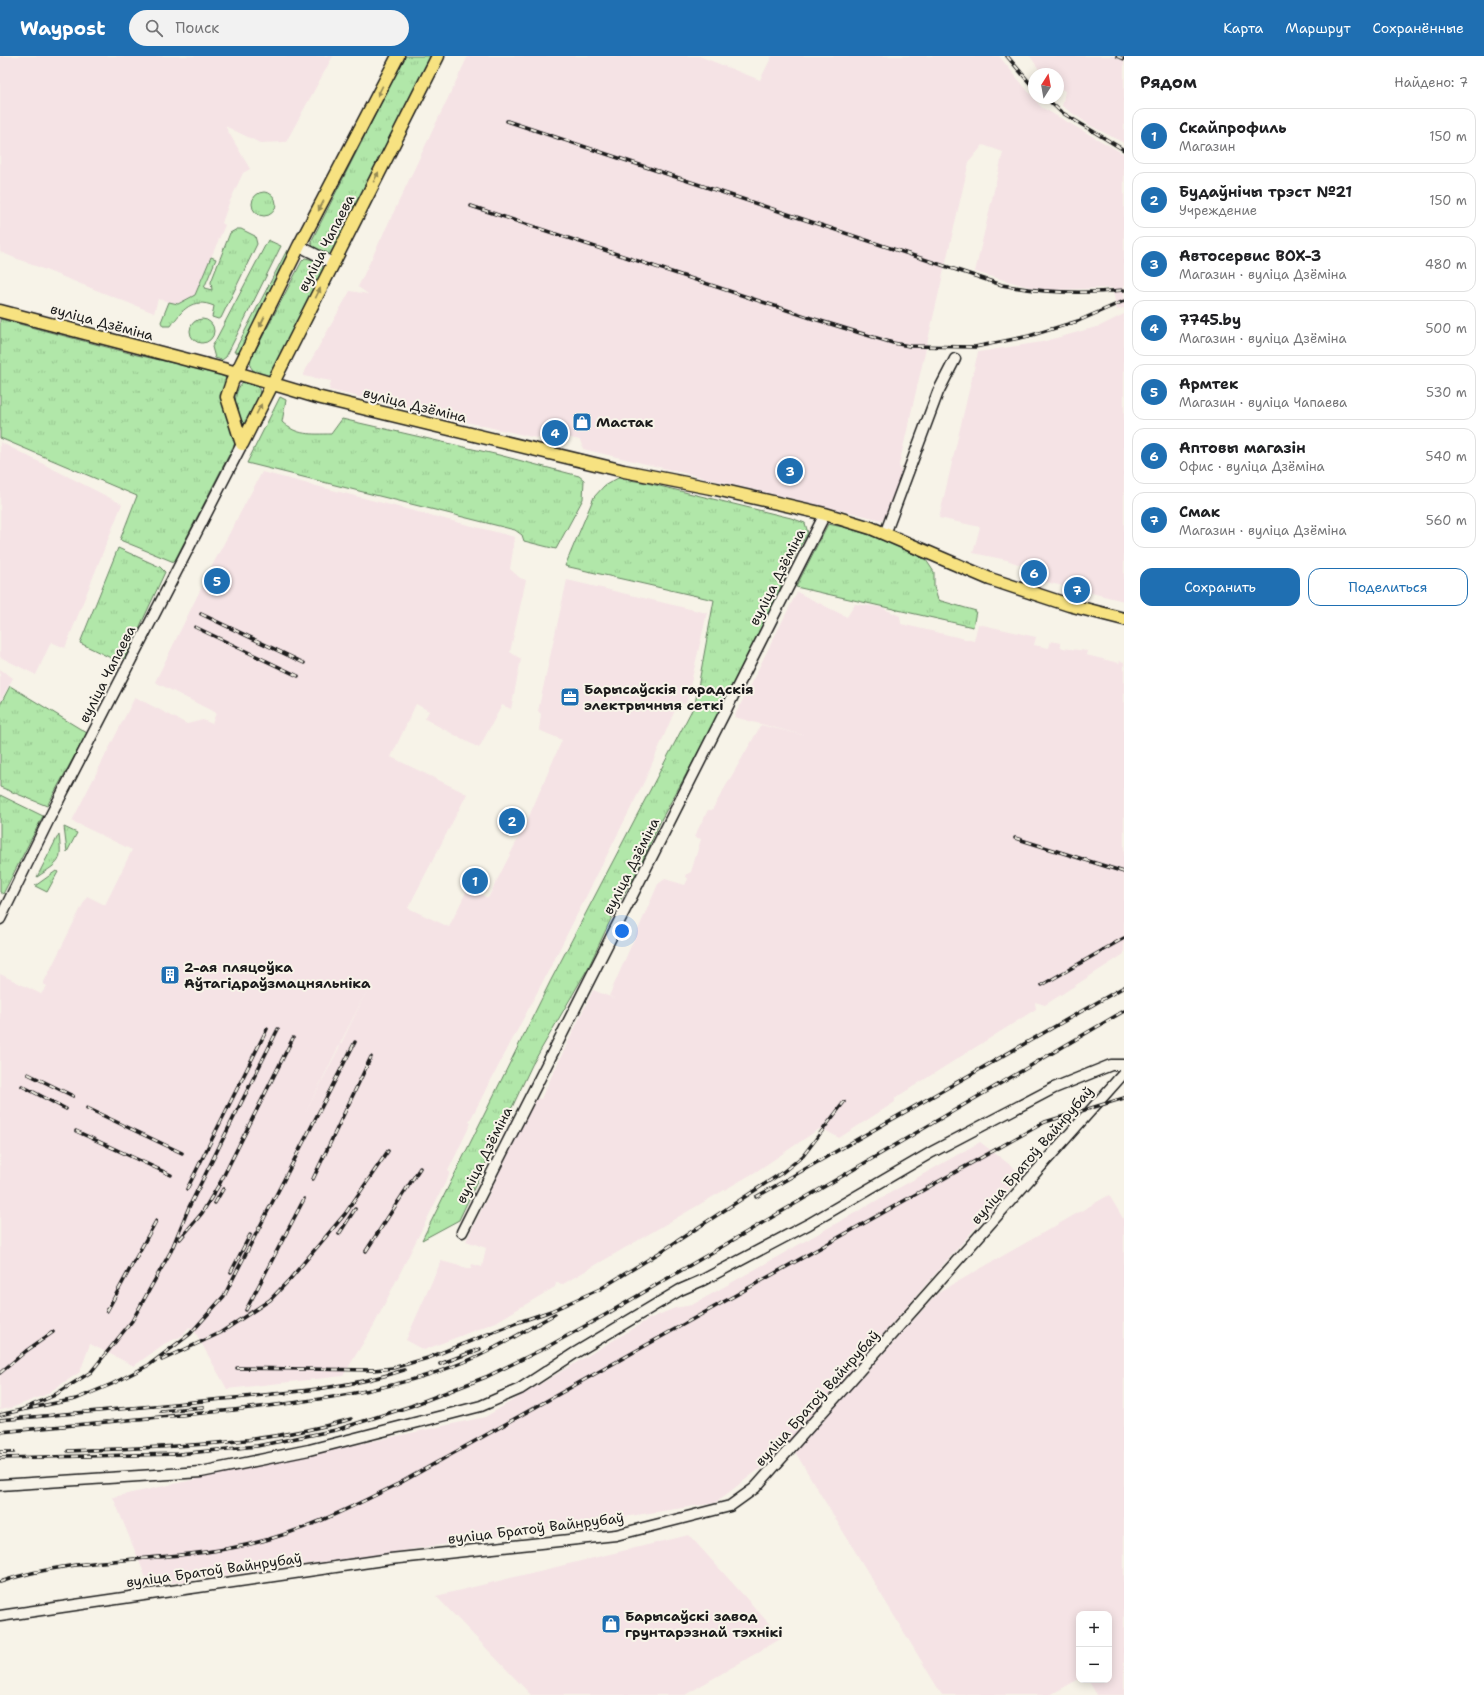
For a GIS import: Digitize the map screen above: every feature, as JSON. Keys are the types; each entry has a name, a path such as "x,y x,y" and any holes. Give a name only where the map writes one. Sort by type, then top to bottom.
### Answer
{"main road":[{"name":"вуліца Чапаева","path":"242,444 227,397 237,373 299,246 398,56"},
{"name":"вуліца Чапаева","path":"242,444 438,56"},
{"name":"вуліца Дзёміна","path":"0,311 237,373 317,397 617,470 716,489 826,514 885,534 990,579 1069,606 1124,619"}],"street":[{"path":"299,246 333,262"},
{"path":"885,534 938,392 955,359"},
{"name":"вуліца Чапаева","path":"0,919 51,815 242,444"},
{"name":"вуліца Дзёміна","path":"462,1232 826,514"},
{"path":"0,1485 201,1472 309,1450 481,1406 520,1389 575,1353 680,1290 703,1280 809,1224 932,1152 1054,1088 1111,1065 1124,1065"},
{"name":"вуліца Братоў Вайнрубаў","path":"0,1616 390,1559 616,1535 730,1506 755,1488 1124,1073"}],"shaded area":[{"path":"0,56 333,56 286,142 260,143 225,126 250,169 243,173 229,203 222,223 225,225 195,295 178,304 158,299 154,313 0,252"},
{"path":"468,56 699,56 760,80 772,56 999,56 1028,91 1028,104 1039,104 1041,107 1124,154 1124,308 1117,310 1112,288 1051,290 1029,287 975,272 1003,152 983,145 969,162 899,465 902,475 886,518 882,520 583,449 580,440 553,434 536,438 329,390 331,381 303,376 350,291 368,294 358,287"},
{"path":"1030,56 1124,56 1124,143 1091,126 1062,106 1064,104 1065,91 1064,68 1038,68"},
{"path":"1124,314 1124,601 1026,577 1028,568 1007,560 973,553 980,527 939,518 978,352 1042,342 1100,326"},
{"path":"0,442 122,504 65,648 51,642 36,675 0,657"},
{"path":"262,472 515,537 510,569 520,578 526,580 510,652 521,659 511,709 502,705 479,748 425,719 429,711 416,704 391,757 467,794 408,908 449,927 468,888 488,898 527,821 562,740 539,730 541,714 538,711 567,580 707,613 686,704 678,703 645,780 551,966 469,1122 471,1123 448,1171 450,1173 374,1325 343,1376 227,1389 194,1330 189,1327 182,1336 164,1344 134,1366 90,1344 80,1372 45,1395 11,1408 0,1410 0,974 41,994 47,986 43,984 87,896 105,905 132,850 72,821 135,697 187,724 203,720 212,724 216,713 155,682 213,564","holes":["368,988 340,1046 306,1112"]},
{"path":"797,592 847,617 855,604 880,607 900,616 901,624 974,641 978,624 1036,637 1034,645 1049,648 1051,641 1060,643 1060,646 1063,648 1087,651 1086,655 1119,663 1120,661 1124,662 1124,954 1045,1005 1035,1002 1036,1009 895,1098 895,1102 839,1138 823,1129 819,1129 757,1171 563,1284 556,1283 555,1287 496,1322 424,1350 406,1340 441,1261 471,1269 472,1264 482,1267 486,1248 466,1241 536,1098 541,1099 593,990 615,999 609,996 658,884 665,879 685,885 688,879 685,875 691,872 701,839 694,837 708,810 712,810 761,725 803,735 734,717"},
{"path":"0,669 13,678 0,702"},
{"path":"980,1142 1022,1174 780,1453 715,1503 395,1552 162,1584 146,1578 113,1497 485,1417 649,1319 675,1308 692,1305"},
{"path":"1109,1195 1124,1220 1124,1695 1097,1695 1090,1683 1112,1683 1112,1611 1076,1611 1076,1681 1050,1695 942,1695 795,1452 938,1293"},
{"path":"689,1535 782,1638 685,1695 531,1695 436,1596"}],"green space":[{"path":"405,56 433,56 333,253 329,256 314,249 311,242"},
{"path":"264,192 269,193 275,199 275,209 269,215 264,216 259,215 253,209 252,204 253,199 259,193"},
{"path":"237,229 241,229 255,236 257,244 221,318 218,319 212,317 214,306 200,303 194,304 184,310 171,326 163,326 161,322 169,302 178,304 195,295 211,257 216,259 204,288 212,290 211,282 230,233"},
{"path":"268,240 281,246 226,357 222,360 215,358 212,347"},
{"path":"287,250 289,256 242,353 234,352"},
{"path":"305,258 318,261 325,270 272,374 268,377 256,374 250,366 251,359 302,261"},
{"path":"0,319 137,355 218,373 225,376 226,383 220,395 235,443 174,562 120,540 137,496 0,438"},
{"path":"202,319 207,320 213,326 213,336 207,342 202,343 197,342 191,336 190,331 191,326 197,320"},
{"path":"244,381 252,383 259,388 256,405 245,425 236,409 237,391"},
{"path":"280,397 286,400 282,422 293,430 311,434 331,434 342,419 499,455 579,476 584,480 583,499 556,549 524,541 522,535 515,530 247,463"},
{"path":"618,478 647,483 791,518 805,523 808,533 792,560 767,619 715,722 662,818 638,870 617,906 588,968 532,1065 459,1220 422,1240 551,980 695,704 714,600 565,566 594,497 604,486"},
{"path":"828,524 848,528 882,539 926,560 934,572 934,587 938,600 976,611 973,627 796,587"},
{"path":"118,548 160,567 165,572 130,648 124,658 117,661 80,643"},
{"path":"10,686 87,733 47,806 0,787 0,705"},
{"path":"0,795 43,816 3,894 0,892"},
{"path":"64,827 77,833 67,852"},
{"path":"59,834 60,856 58,860 51,868 37,877"},
{"path":"56,871 58,872 47,892 35,886"}],"railway":[{"path":"1007,56 1028,81"},
{"path":"1117,56 1124,59"},
{"path":"1052,104 1061,112 1124,150"},
{"path":"507,121 1002,285 1033,290 1063,292 1124,290"},
{"path":"471,206 811,318 893,343 909,346 975,347 1029,336 1078,321 1124,301"},
{"path":"201,614 304,663"},
{"path":"195,627 298,676"},
{"path":"1015,838 1124,872"},
{"path":"1042,985 1124,938"},
{"path":"756,1197 1124,987"},
{"path":"0,1458 179,1454 257,1446 336,1430 411,1406 486,1377 547,1347 605,1315 1124,1011"},
{"path":"187,1189 267,1029"},
{"path":"0,1415 21,1410 53,1396 91,1372 132,1321 171,1251 189,1207 278,1029"},
{"path":"180,1239 202,1213 220,1183 293,1038"},
{"path":"21,1410 76,1399 112,1384 149,1365 190,1334 224,1296 355,1042"},
{"path":"313,1179 371,1057"},
{"path":"28,1074 73,1096"},
{"path":"22,1086 66,1109"},
{"path":"0,1582 30,1573 60,1567 184,1555 246,1545 286,1534 325,1519 400,1483 1045,1122 1124,1098"},
{"path":"237,1368 374,1370 393,1368 428,1358 516,1323 551,1311 600,1289 659,1253 783,1172 803,1156 844,1102"},
{"path":"87,1108 182,1153"},
{"path":"76,1131 171,1175"},
{"path":"162,1360 220,1333 270,1300 290,1279 345,1214 388,1151"},
{"path":"366,1251 420,1168"},
{"path":"215,1203 223,1189"},
{"path":"246,1310 304,1199"},
{"path":"339,1234 355,1209"},
{"path":"107,1311 156,1221"},
{"path":"231,1272 250,1235"},
{"path":"0,1432 264,1407 382,1387 411,1380 467,1361 501,1345 555,1314"},
{"path":"0,1373 26,1351 53,1332"},
{"path":"440,1364 480,1349"},
{"path":"0,1420 269,1395 360,1382 404,1370"},
{"path":"161,1411 203,1407"},
{"path":"68,1451 211,1444 247,1440 317,1428 351,1419"},
{"path":"0,1452 14,1452"}],"place":[{"name":"Мастак","path":"582,422"},
{"name":"7745.by","path":"555,433"},
{"name":"Автосервис BOX-3","path":"790,471"},
{"name":"Аптовы магазін","path":"1034,573"},
{"name":"Армтек","path":"217,581"},
{"name":"Смак","path":"1077,590"},
{"name":"Барысаўскія гарадскія электрычныя сеткі","path":"570,697"},
{"name":"Будаўнічы трэст №21","path":"512,821"},
{"name":"Скайпрофиль","path":"475,881"},
{"name":"2-ая пляцоўка Аўтагідраўзмацняльніка","path":"170,975"},
{"name":"Барысаўскі завод грунтарэзнай тэхнікі","path":"611,1624"}]}
